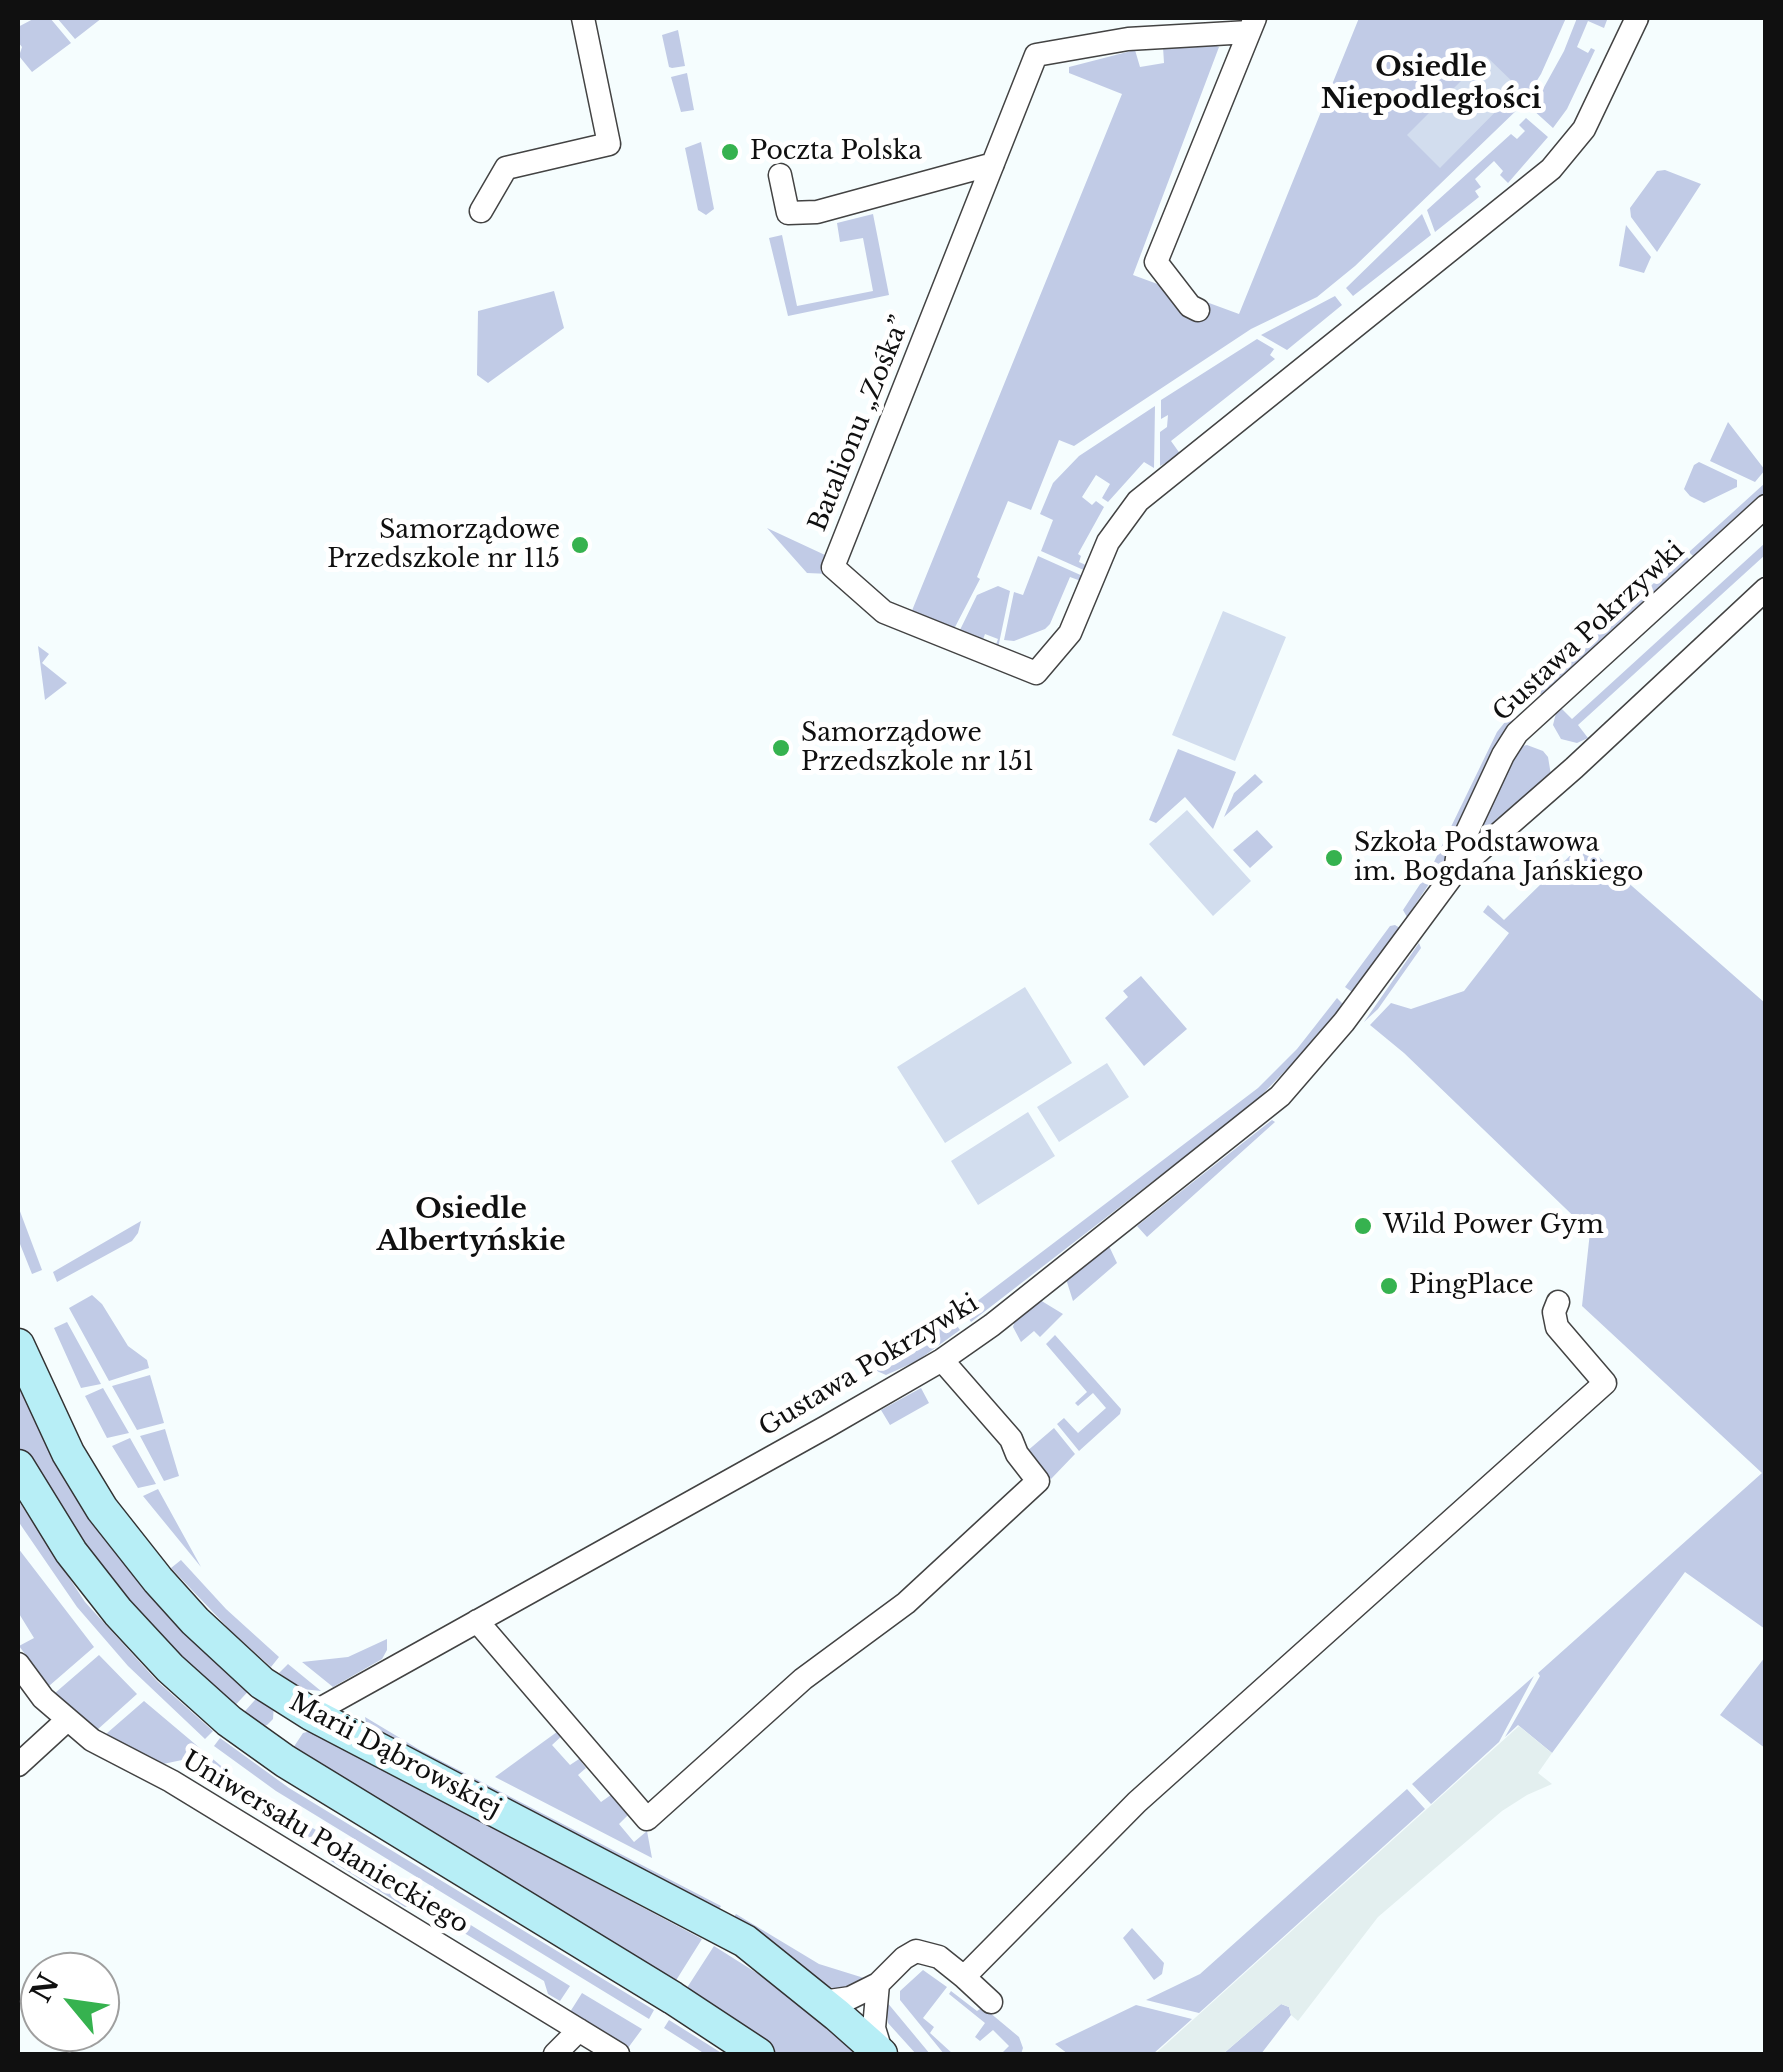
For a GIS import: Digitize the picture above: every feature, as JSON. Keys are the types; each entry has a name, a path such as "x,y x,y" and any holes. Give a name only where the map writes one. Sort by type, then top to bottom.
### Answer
{"street":[{"path":"481,211 506,168 609,144 584,18"},
{"name":"Batalionu „Zośka”","path":"1198,310 1190,306 1156,262 1252,25 1128,39 1036,55 833,566 871,602 895,618 1036,674 1070,633 1108,542 1138,501 1551,169 1584,129 1637,18"},
{"path":"780,175 788,214 817,212 992,164"},
{"name":"Gustawa Pokrzywki","path":"1455,872 1458,851 1517,733 1766,506"},
{"name":"Gustawa Pokrzywki","path":"310,1714 942,1360 992,1325 1280,1096 1344,1022 1455,872 1574,768 1766,589"},
{"path":"964,1977 1137,1802 1605,1384 1556,1327 1554,1312 1558,1302"},
{"name":"Marii Dąbrowskiej","path":"18,1345 68,1453 124,1539 182,1607 242,1667 310,1714 732,1933 882,2054"},
{"path":"477,1621 647,1819 803,1679 906,1602 1038,1481 1017,1454 1011,1439 942,1360"},
{"path":"18,1466 71,1552 127,1623 199,1695 267,1749 758,2054"},
{"name":"Uniwersału Połanieckiego","path":"18,1664 43,1698 92,1740 171,1781 618,2054"},
{"path":"267,1749 284,1730 310,1714"},
{"path":"18,1764 66,1721"},
{"path":"822,2002 850,1998 878,1984 904,1958 916,1952 931,1953 991,2002"},
{"path":"878,1984 874,2028 882,2054"},
{"path":"555,2054 579,2030"}],"shaded area":[{"path":"35,18 50,18 71,43 32,72 19,56 22,47 18,27"},
{"path":"57,18 102,18 75,39"},
{"path":"1359,18 1566,18 1541,74 1521,106 1355,266 1317,297 1251,329 1074,446 1059,440 1031,510 1008,501 977,577 980,579 954,629 911,613 1122,94 1069,73 1069,67 1135,50 1140,67 1164,63 1163,47 1209,43 1219,47 1133,275 1239,314"},
{"path":"1577,18 1607,20 1604,28 1588,21 1577,47 1588,53 1591,48 1595,50 1567,109 1553,128 1532,109"},
{"path":"678,30 685,66 672,68 662,35"},
{"path":"1486,56 1519,88 1440,168 1407,135"},
{"path":"687,73 694,110 681,112 671,77"},
{"path":"1526,118 1548,137 1508,183 1494,161 1475,179 1481,187 1475,191 1479,197 1435,232 1427,210 1511,134 1517,139 1525,131 1519,125"},
{"path":"701,142 714,209 706,215 698,210 685,148"},
{"path":"1665,170 1701,184 1657,252 1631,217 1630,208 1657,171"},
{"path":"873,214 889,295 788,316 769,238 782,235 797,306 873,291 863,238 840,242 837,223"},
{"path":"1422,214 1431,235 1353,296 1346,288"},
{"path":"1626,225 1651,257 1644,273 1619,266"},
{"path":"554,291 564,328 488,383 477,375 478,311"},
{"path":"1335,296 1342,305 1287,350 1261,335"},
{"path":"1257,339 1274,349 1270,355 1275,359 1171,441 1181,455 1160,466 1160,432 1167,427 1168,415 1161,419 1161,400"},
{"path":"1155,406 1154,468 1144,462 1108,502 1102,498 1110,484 1096,475 1082,497 1092,505 1096,501 1104,507 1078,554 1079,562 1088,566 1088,572 1041,551 1053,520 1040,514 1053,483 1079,456"},
{"path":"1728,422 1765,470 1755,482 1710,461"},
{"path":"1699,462 1737,480 1737,487 1704,503 1690,496 1684,489"},
{"path":"1765,483 1765,495 1695,558 1689,552"},
{"path":"767,528 825,555 821,566 830,574 807,573"},
{"path":"1765,543 1765,555 1578,725 1588,738 1577,743 1561,739 1553,725 1557,709 1560,707 1572,719"},
{"path":"1685,555 1691,561 1543,694 1531,694"},
{"path":"1038,556 1085,577 1081,581 1070,577 1045,629 1014,641 1004,640 1014,592 1023,595"},
{"path":"998,586 1010,591 998,648 998,639 985,634 982,642 959,632 977,595"},
{"path":"1223,611 1286,637 1235,761 1172,735"},
{"path":"38,646 49,654 42,663 67,683 45,700"},
{"path":"1513,712 1516,721 1449,854 1407,917 1403,910 1432,866 1497,732"},
{"path":"1527,745 1548,757 1551,775 1466,851 1518,747"},
{"path":"1178,749 1236,772 1213,829 1185,797 1156,823 1149,820"},
{"path":"1255,774 1263,782 1224,817 1234,793"},
{"path":"1187,810 1251,881 1213,916 1149,844"},
{"path":"1257,830 1273,847 1250,868 1233,850"},
{"path":"1583,843 1765,1003 1765,1629 1685,1572 1552,1753 1518,1725 1505,1737 1540,1676 1538,1673 1762,1473 1582,1306 1590,1232 1370,1025 1391,1003 1411,1009 1464,991 1509,933 1483,912 1488,905 1504,920"},
{"path":"1390,926 1400,928 1352,992 1345,987"},
{"path":"1419,943 1421,948 1378,1009 1364,1022"},
{"path":"1141,976 1187,1029 1144,1066 1105,1018 1128,997 1123,991"},
{"path":"1025,987 1072,1063 945,1143 897,1067"},
{"path":"1337,998 1343,1004 1315,1040 1254,1103 971,1322 964,1311 1258,1088 1297,1049"},
{"path":"1107,1063 1129,1097 1059,1142 1037,1107"},
{"path":"1028,1112 1055,1156 978,1205 951,1161"},
{"path":"1272,1120 1275,1122 1147,1237 1137,1226"},
{"path":"18,1206 42,1270 32,1274 18,1239"},
{"path":"141,1221 132,1241 57,1282 53,1272"},
{"path":"1109,1246 1117,1263 1073,1301 1066,1279"},
{"path":"92,1295 128,1346 147,1360 149,1368 109,1381 69,1308"},
{"path":"1040,1300 1063,1314 1040,1337 1034,1331 1021,1342 1013,1327 1015,1320"},
{"path":"953,1320 960,1330 917,1361 886,1375 870,1368"},
{"path":"67,1322 101,1384 81,1388 54,1328"},
{"path":"1055,1335 1121,1409 1079,1451 1057,1424 1064,1418 1078,1433 1106,1408 1093,1393 1078,1406 1075,1403 1087,1392 1046,1344"},
{"path":"150,1375 164,1423 137,1430 112,1386"},
{"path":"18,1379 254,1685 229,1712 190,1677 44,1496 18,1448"},
{"path":"103,1388 129,1433 107,1438 85,1396"},
{"path":"921,1388 929,1403 890,1425 881,1410"},
{"path":"1054,1428 1075,1454 1051,1479 1026,1452"},
{"path":"165,1429 179,1476 164,1481 140,1436"},
{"path":"130,1438 156,1484 138,1488 112,1446"},
{"path":"158,1489 201,1567 143,1496"},
{"path":"18,1500 85,1602 157,1681 213,1731 205,1739 128,1666 77,1607 18,1521"},
{"path":"18,1548 94,1647 49,1686 19,1646 34,1638 18,1612"},
{"path":"181,1560 226,1609 279,1657 271,1667 171,1568"},
{"path":"387,1639 382,1659 333,1687 302,1662 348,1657"},
{"path":"99,1655 137,1694 97,1730 55,1693"},
{"path":"1765,1657 1765,1748 1720,1715"},
{"path":"288,1664 321,1691 302,1689 279,1673"},
{"path":"1534,1676 1499,1742 1431,1804 1412,1784"},
{"path":"262,1692 274,1705 273,1719 259,1728 238,1719"},
{"path":"144,1701 246,1787 570,1986 560,2001 548,1994 544,1981 416,1904 405,1907 331,1861 325,1848 182,1760 163,1764 106,1734"},
{"path":"365,1717 420,1750 721,1906 716,1915 367,1728"},
{"path":"1519,1726 1552,1753 1538,1773 1552,1784 1502,1811 1378,1917 1298,2021 1289,2007 1281,2004 1223,2054 1155,2054"},
{"path":"561,1729 565,1733 552,1745 570,1765 579,1759 586,1768 578,1775 601,1802 615,1792 631,1812 619,1824 634,1842 647,1831 652,1858 495,1777"},
{"path":"311,1731 702,1939 670,1990 293,1748 303,1733"},
{"path":"220,1738 289,1788 654,2010 649,2019 276,1791 214,1746"},
{"path":"1407,1789 1425,1809 1199,2013 1146,2000 1200,1974"},
{"path":"736,1914 819,1964 864,1978 846,1988 832,1988 730,1923"},
{"path":"1132,1928 1164,1963 1162,1974 1154,1980 1123,1938"},
{"path":"714,1946 790,1994 861,2054 769,2054 681,1997"},
{"path":"923,1970 947,1987 923,2018 934,2027 930,2033 953,2054 944,2054 900,2000 900,1991"},
{"path":"951,1991 977,2011 983,2007 1019,2037 1021,2054 1001,2054 1009,2046 993,2030 980,2041 975,2037 985,2023 949,1994"},
{"path":"582,1993 642,2029 628,2048 570,2012"},
{"path":"886,2001 930,2054 916,2054 888,2023"},
{"path":"1281,2004 1289,2007 1291,2015 1261,2054 1223,2054"},
{"path":"1136,2005 1192,2019 1153,2054 1068,2054 1055,2044"},
{"path":"669,2020 723,2054 705,2054 664,2028"}],"place":[{"name":"Poczta Polska","path":"730,152"},
{"name":"Samorządowe Przedszkole nr 115","path":"580,545"},
{"name":"Samorządowe Przedszkole nr 151","path":"781,748"},
{"name":"Szkoła Podstawowa im. Bogdana Jańskiego","path":"1334,858"},
{"name":"Wild Power Gym","path":"1363,1226"},
{"name":"PingPlace","path":"1389,1286"}],"district":[{"name":"Osiedle Niepodległości","path":"1431,84"},
{"name":"Osiedle Albertyńskie","path":"471,1226"}]}
